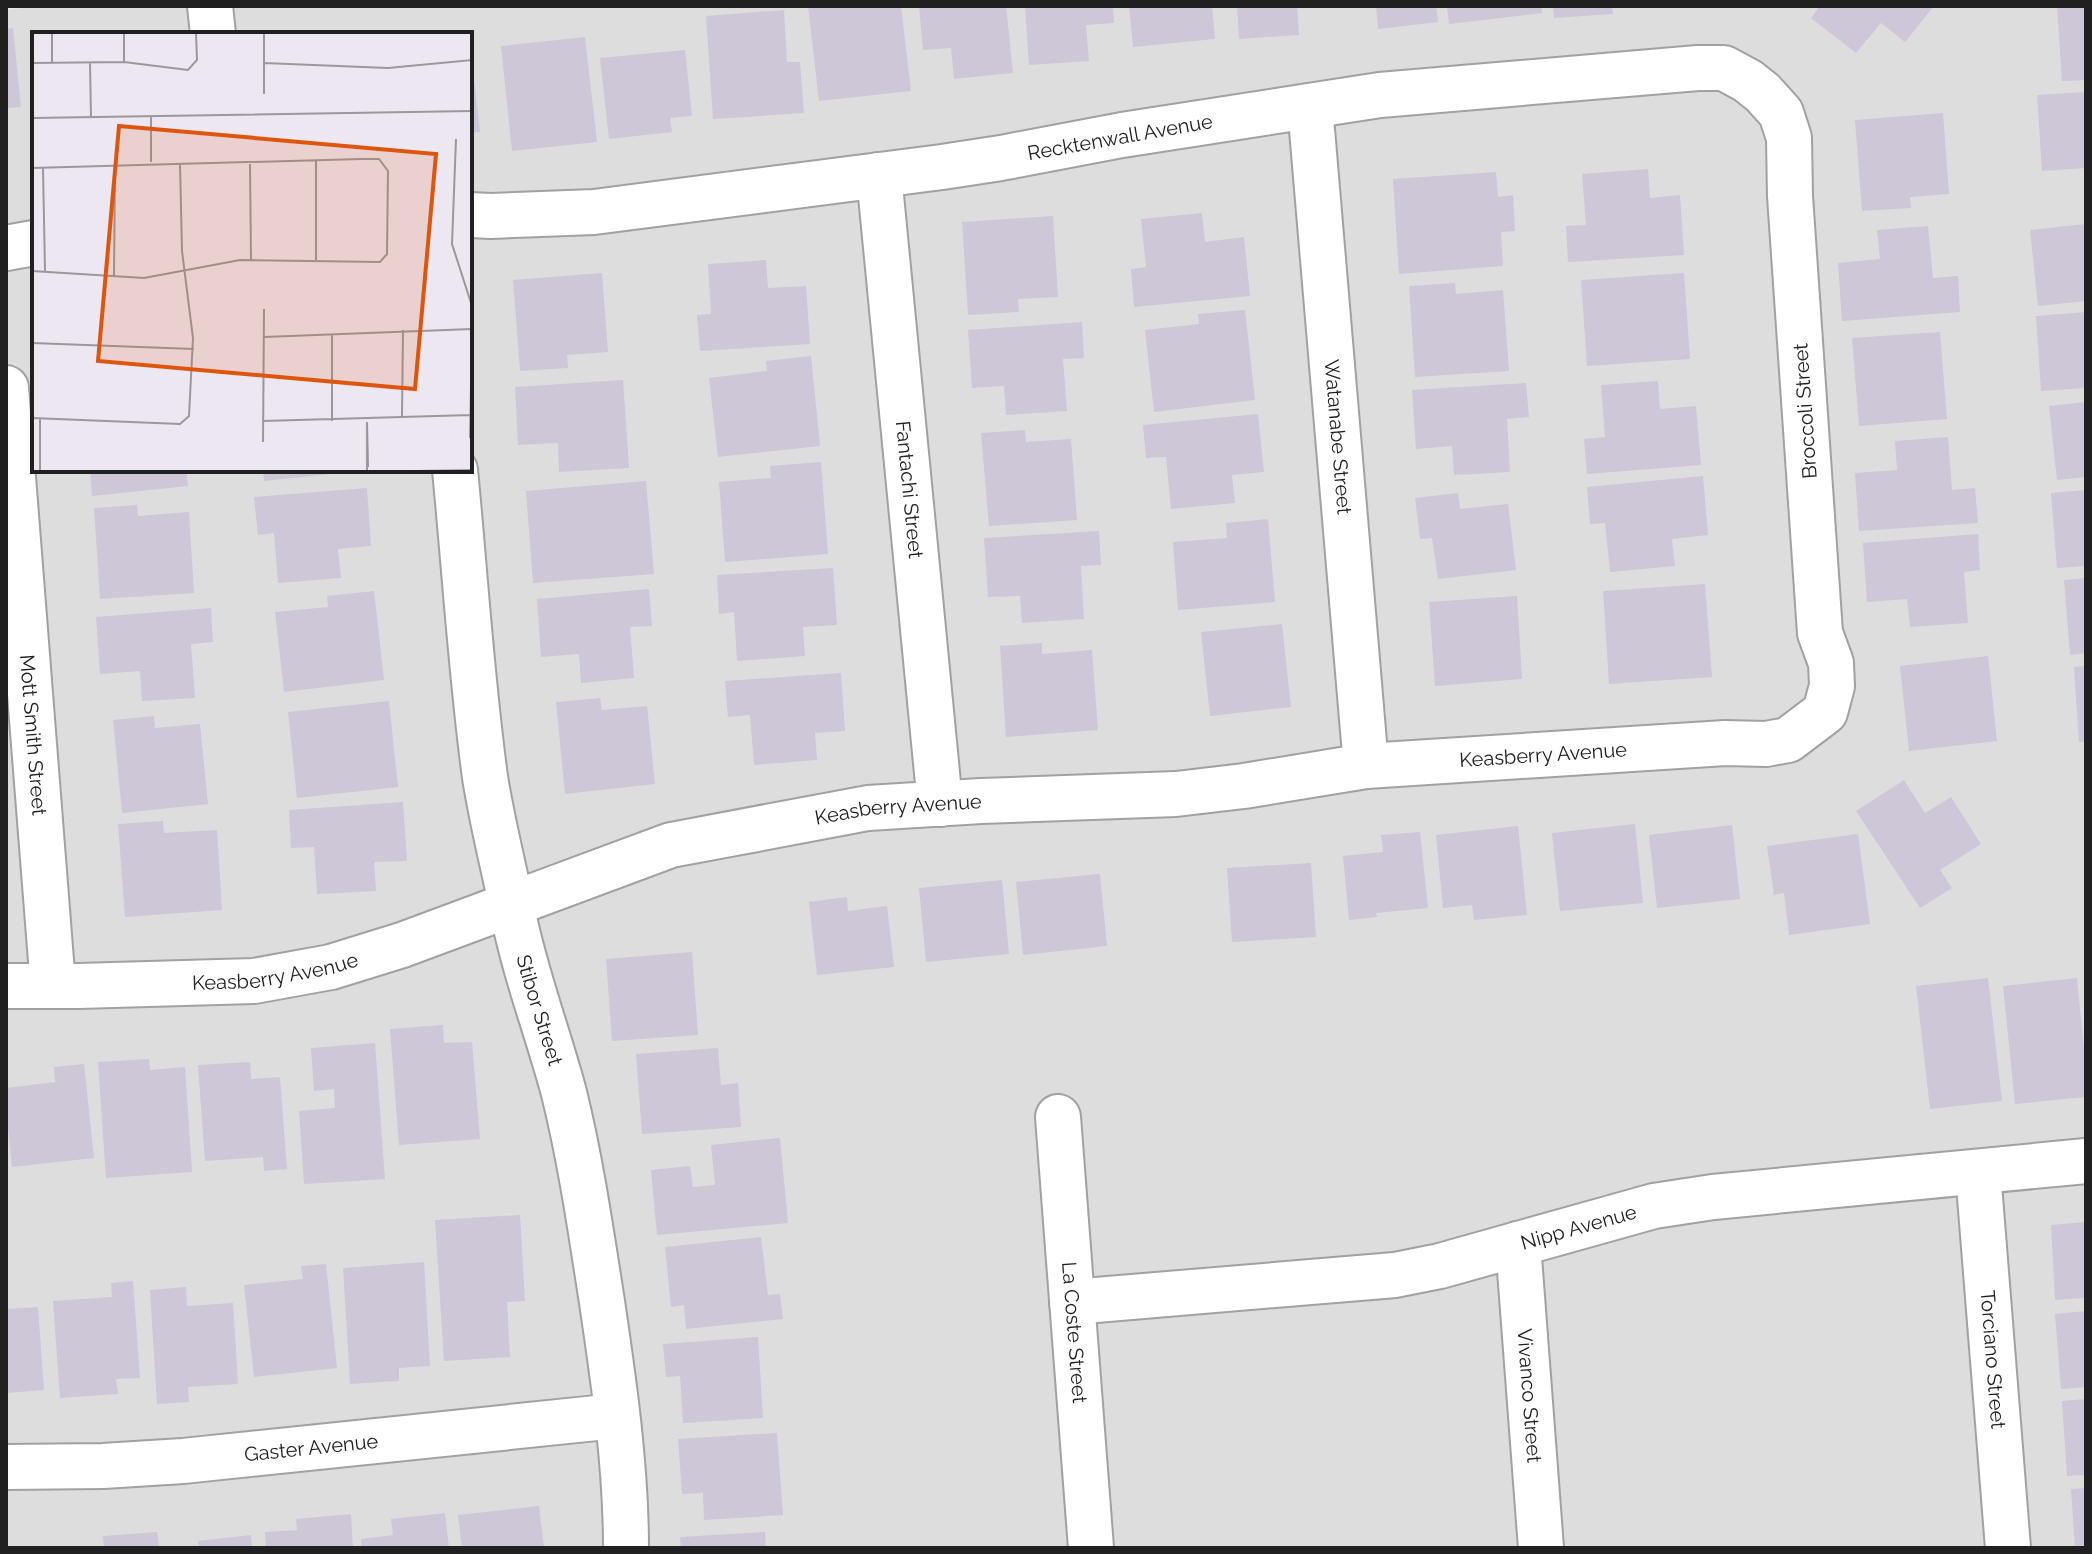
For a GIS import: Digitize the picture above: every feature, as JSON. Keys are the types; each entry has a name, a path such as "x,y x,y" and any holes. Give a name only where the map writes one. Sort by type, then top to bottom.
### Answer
{"street":[{"path":"210,6 213,32"},
{"name":"Recktenwall Avenue","path":"472,215 594,212 879,175 1001,158 1122,135 1380,95 1698,68 1724,68 1763,93"},
{"name":"Broccoli Street","path":"1763,93 1781,113 1789,138 1790,196 1820,633 1831,663 1832,686 1825,712 1808,726"},
{"name":"Watanabe Street","path":"1310,106 1366,766"},
{"name":"Fantachi Street","path":"879,175 940,804"},
{"path":"6,248 32,243"},
{"name":"Mott Smith Street","path":"6,388 53,986"},
{"name":"Stibor Street","path":"455,472 486,782 512,903 583,1177 608,1343 626,1503 626,1548"},
{"name":"Keasberry Avenue","path":"6,986 254,981 331,967 402,945 671,845 868,808 1176,794 1366,766 1725,743 1766,744 1788,740 1808,726"},
{"name":"La Coste Street","path":"1058,1117 1091,1548"},
{"name":"Nipp Avenue","path":"1072,1302 1395,1275 1440,1266 1654,1206 1713,1197 2086,1161"},
{"name":"Torciano Street","path":"1978,1172 2008,1548"},
{"name":"Vivanco Street","path":"1518,1244 1541,1548"},
{"name":"Gaster Avenue","path":"6,1467 183,1461 616,1416"}],"shaded area":[{"path":"42,6 2086,6 2086,1548 6,1548 6,10"}],"building":[{"path":"808,6 901,6 911,91 819,101"},
{"path":"919,6 1006,6 1013,73 954,79 951,48 923,50"},
{"path":"1025,6 1113,6 1114,23 1086,25 1089,61 1029,65"},
{"path":"1129,6 1212,6 1215,39 1133,47"},
{"path":"1237,6 1297,6 1299,35 1239,39"},
{"path":"1376,6 1436,6 1438,22 1378,29"},
{"path":"1447,6 1541,6 1542,13 1449,24"},
{"path":"1553,6 1612,6 1613,14 1554,18"},
{"path":"1820,6 1934,6 1905,42 1881,23 1856,53 1811,18"},
{"path":"2057,6 2086,6 2086,80 2062,81"},
{"path":"784,10 787,62 800,62 804,113 713,119 706,16"},
{"path":"13,28 21,107 6,108 6,29"},
{"path":"585,37 597,142 512,151 501,46"},
{"path":"685,50 692,116 670,118 672,132 609,139 600,58"},
{"path":"472,60 480,132 472,133"},
{"path":"2086,92 2086,168 2042,171 2037,95"},
{"path":"1943,113 1949,194 1910,197 1911,208 1862,211 1855,120"},
{"path":"1648,169 1650,198 1680,195 1684,255 1568,262 1566,226 1586,225 1582,174"},
{"path":"1496,172 1498,197 1513,195 1515,231 1501,232 1503,266 1399,274 1393,179"},
{"path":"1202,213 1205,242 1244,237 1250,296 1134,307 1131,269 1146,267 1141,219"},
{"path":"1053,216 1058,297 1018,299 1019,312 968,315 962,222"},
{"path":"2086,224 2086,301 2038,306 2030,230"},
{"path":"1928,226 1933,278 1958,276 1960,312 1842,321 1838,263 1880,259 1877,230"},
{"path":"766,260 768,288 806,286 810,344 700,351 697,315 711,314 708,264"},
{"path":"602,273 608,352 567,355 568,368 520,371 513,280"},
{"path":"1684,273 1690,359 1587,366 1581,280"},
{"path":"1455,283 1456,294 1503,290 1509,371 1415,377 1409,286"},
{"path":"1245,310 1255,400 1154,412 1145,330 1199,324 1198,314"},
{"path":"2086,312 2086,388 2041,391 2036,316"},
{"path":"1082,322 1084,358 1063,359 1067,411 1006,415 1004,386 972,388 968,330"},
{"path":"1940,332 1947,419 1859,426 1852,338"},
{"path":"811,356 820,446 718,457 709,378 767,371 766,361"},
{"path":"623,380 629,468 559,472 558,443 518,445 515,387"},
{"path":"1658,381 1660,409 1696,406 1701,465 1587,474 1584,439 1605,437 1601,385"},
{"path":"1526,383 1529,417 1507,419 1510,472 1454,475 1452,446 1416,449 1412,390"},
{"path":"2086,402 2086,477 2057,480 2049,406"},
{"path":"1258,414 1264,472 1232,475 1235,503 1171,509 1166,457 1146,458 1143,425"},
{"path":"1025,430 1026,442 1071,439 1077,520 989,526 981,433"},
{"path":"1948,437 1952,490 1975,488 1978,523 1859,531 1855,473 1897,470 1895,441"},
{"path":"821,462 828,554 725,562 719,482 771,478 770,466"},
{"path":"90,472 186,472 188,486 92,496"},
{"path":"263,472 350,472 264,481"},
{"path":"1703,476 1708,535 1672,539 1675,566 1610,572 1605,523 1590,524 1587,487"},
{"path":"646,481 654,574 533,583 526,491"},
{"path":"367,488 371,546 338,549 341,578 278,583 274,533 258,535 254,497"},
{"path":"2086,490 2086,566 2057,568 2051,493"},
{"path":"1458,493 1460,509 1508,504 1516,570 1438,579 1432,538 1420,539 1415,498"},
{"path":"137,505 138,516 189,512 194,593 100,599 94,508"},
{"path":"1268,519 1275,602 1178,610 1173,542 1227,538 1226,523"},
{"path":"1099,531 1101,565 1081,566 1084,619 1022,623 1020,596 988,597 984,538"},
{"path":"1978,534 1980,570 1964,572 1968,623 1910,627 1907,599 1867,602 1863,543"},
{"path":"833,568 837,625 803,627 805,656 737,661 734,612 719,614 717,575"},
{"path":"2086,578 2086,653 2070,655 2064,580"},
{"path":"1705,584 1712,677 1609,684 1603,591"},
{"path":"649,589 652,626 630,627 634,678 581,683 579,654 541,657 537,599"},
{"path":"374,591 384,680 284,692 275,612 328,607 327,596"},
{"path":"1517,596 1522,679 1435,686 1429,602"},
{"path":"211,608 213,642 191,644 195,698 142,701 140,671 100,674 96,617"},
{"path":"1282,624 1291,707 1210,716 1201,632"},
{"path":"1042,643 1042,654 1092,650 1098,730 1006,737 1000,646"},
{"path":"1988,656 1997,741 1909,751 1900,666"},
{"path":"2086,666 2086,742 2079,742 2074,667"},
{"path":"841,673 845,731 815,733 817,760 754,765 750,715 728,717 725,681"},
{"path":"600,698 602,710 647,706 655,784 565,794 556,702"},
{"path":"389,701 398,787 297,798 288,712"},
{"path":"154,716 155,728 200,724 208,804 122,813 113,720"},
{"path":"1904,780 1925,813 1951,797 1981,844 1940,870 1952,888 1920,908 1856,811"},
{"path":"403,802 407,861 374,862 376,891 317,894 314,847 291,848 289,810"},
{"path":"163,821 164,833 217,830 222,910 125,917 118,824"},
{"path":"1635,824 1643,903 1560,911 1552,833"},
{"path":"1732,825 1740,899 1657,908 1649,835"},
{"path":"1518,826 1527,915 1474,920 1472,905 1443,908 1436,835"},
{"path":"1420,832 1428,908 1376,913 1377,917 1349,920 1343,856 1383,852 1381,835"},
{"path":"1858,834 1870,924 1789,935 1784,893 1774,895 1767,846"},
{"path":"1311,863 1316,937 1232,942 1227,868"},
{"path":"1100,874 1107,946 1023,955 1016,882"},
{"path":"1002,880 1009,954 926,962 919,888"},
{"path":"847,897 848,911 887,906 894,967 817,975 809,902"},
{"path":"692,952 698,1035 612,1041 606,959"},
{"path":"1988,978 2002,1101 1930,1109 1916,986"},
{"path":"2077,978 2086,1097 2015,1104 2003,986"},
{"path":"443,1025 444,1043 472,1042 480,1139 399,1145 390,1029"},
{"path":"375,1043 385,1179 304,1184 299,1111 335,1108 334,1089 314,1091 311,1048"},
{"path":"718,1048 721,1085 738,1083 741,1127 642,1134 636,1054"},
{"path":"149,1059 150,1070 185,1067 192,1172 106,1178 98,1062"},
{"path":"250,1062 251,1079 280,1077 287,1169 264,1171 263,1157 205,1161 198,1065"},
{"path":"84,1064 94,1158 12,1167 6,1088 55,1082 54,1067"},
{"path":"780,1138 788,1223 657,1235 651,1170 690,1166 693,1187 715,1185 711,1145"},
{"path":"520,1215 525,1301 507,1302 510,1357 444,1361 435,1220"},
{"path":"2086,1222 2086,1298 2055,1300 2051,1225"},
{"path":"761,1237 768,1295 780,1294 783,1319 686,1329 684,1305 671,1307 665,1247"},
{"path":"424,1262 430,1366 399,1368 399,1381 350,1384 343,1268"},
{"path":"326,1264 337,1368 254,1377 244,1285 303,1279 301,1266"},
{"path":"133,1281 140,1378 116,1379 118,1394 60,1398 53,1301 112,1297 111,1283"},
{"path":"186,1287 187,1306 233,1303 238,1384 188,1387 189,1402 157,1404 150,1290"},
{"path":"38,1307 44,1390 6,1393 6,1309"},
{"path":"2086,1311 2086,1387 2061,1389 2055,1314"},
{"path":"758,1337 763,1418 683,1423 680,1376 666,1377 663,1344"},
{"path":"2086,1399 2086,1475 2067,1476 2062,1401"},
{"path":"777,1433 783,1515 704,1520 703,1493 682,1494 678,1439"},
{"path":"2086,1488 2086,1548 2075,1548 2071,1489"},
{"path":"539,1506 544,1548 462,1548 458,1515"},
{"path":"445,1513 449,1548 362,1548 361,1539 393,1535 391,1519"},
{"path":"351,1514 353,1548 266,1548 265,1532 297,1530 296,1519"},
{"path":"157,1532 159,1548 104,1548 103,1536"},
{"path":"765,1532 766,1548 681,1548 680,1537"},
{"path":"251,1535 252,1548 199,1548 198,1541"}]}
